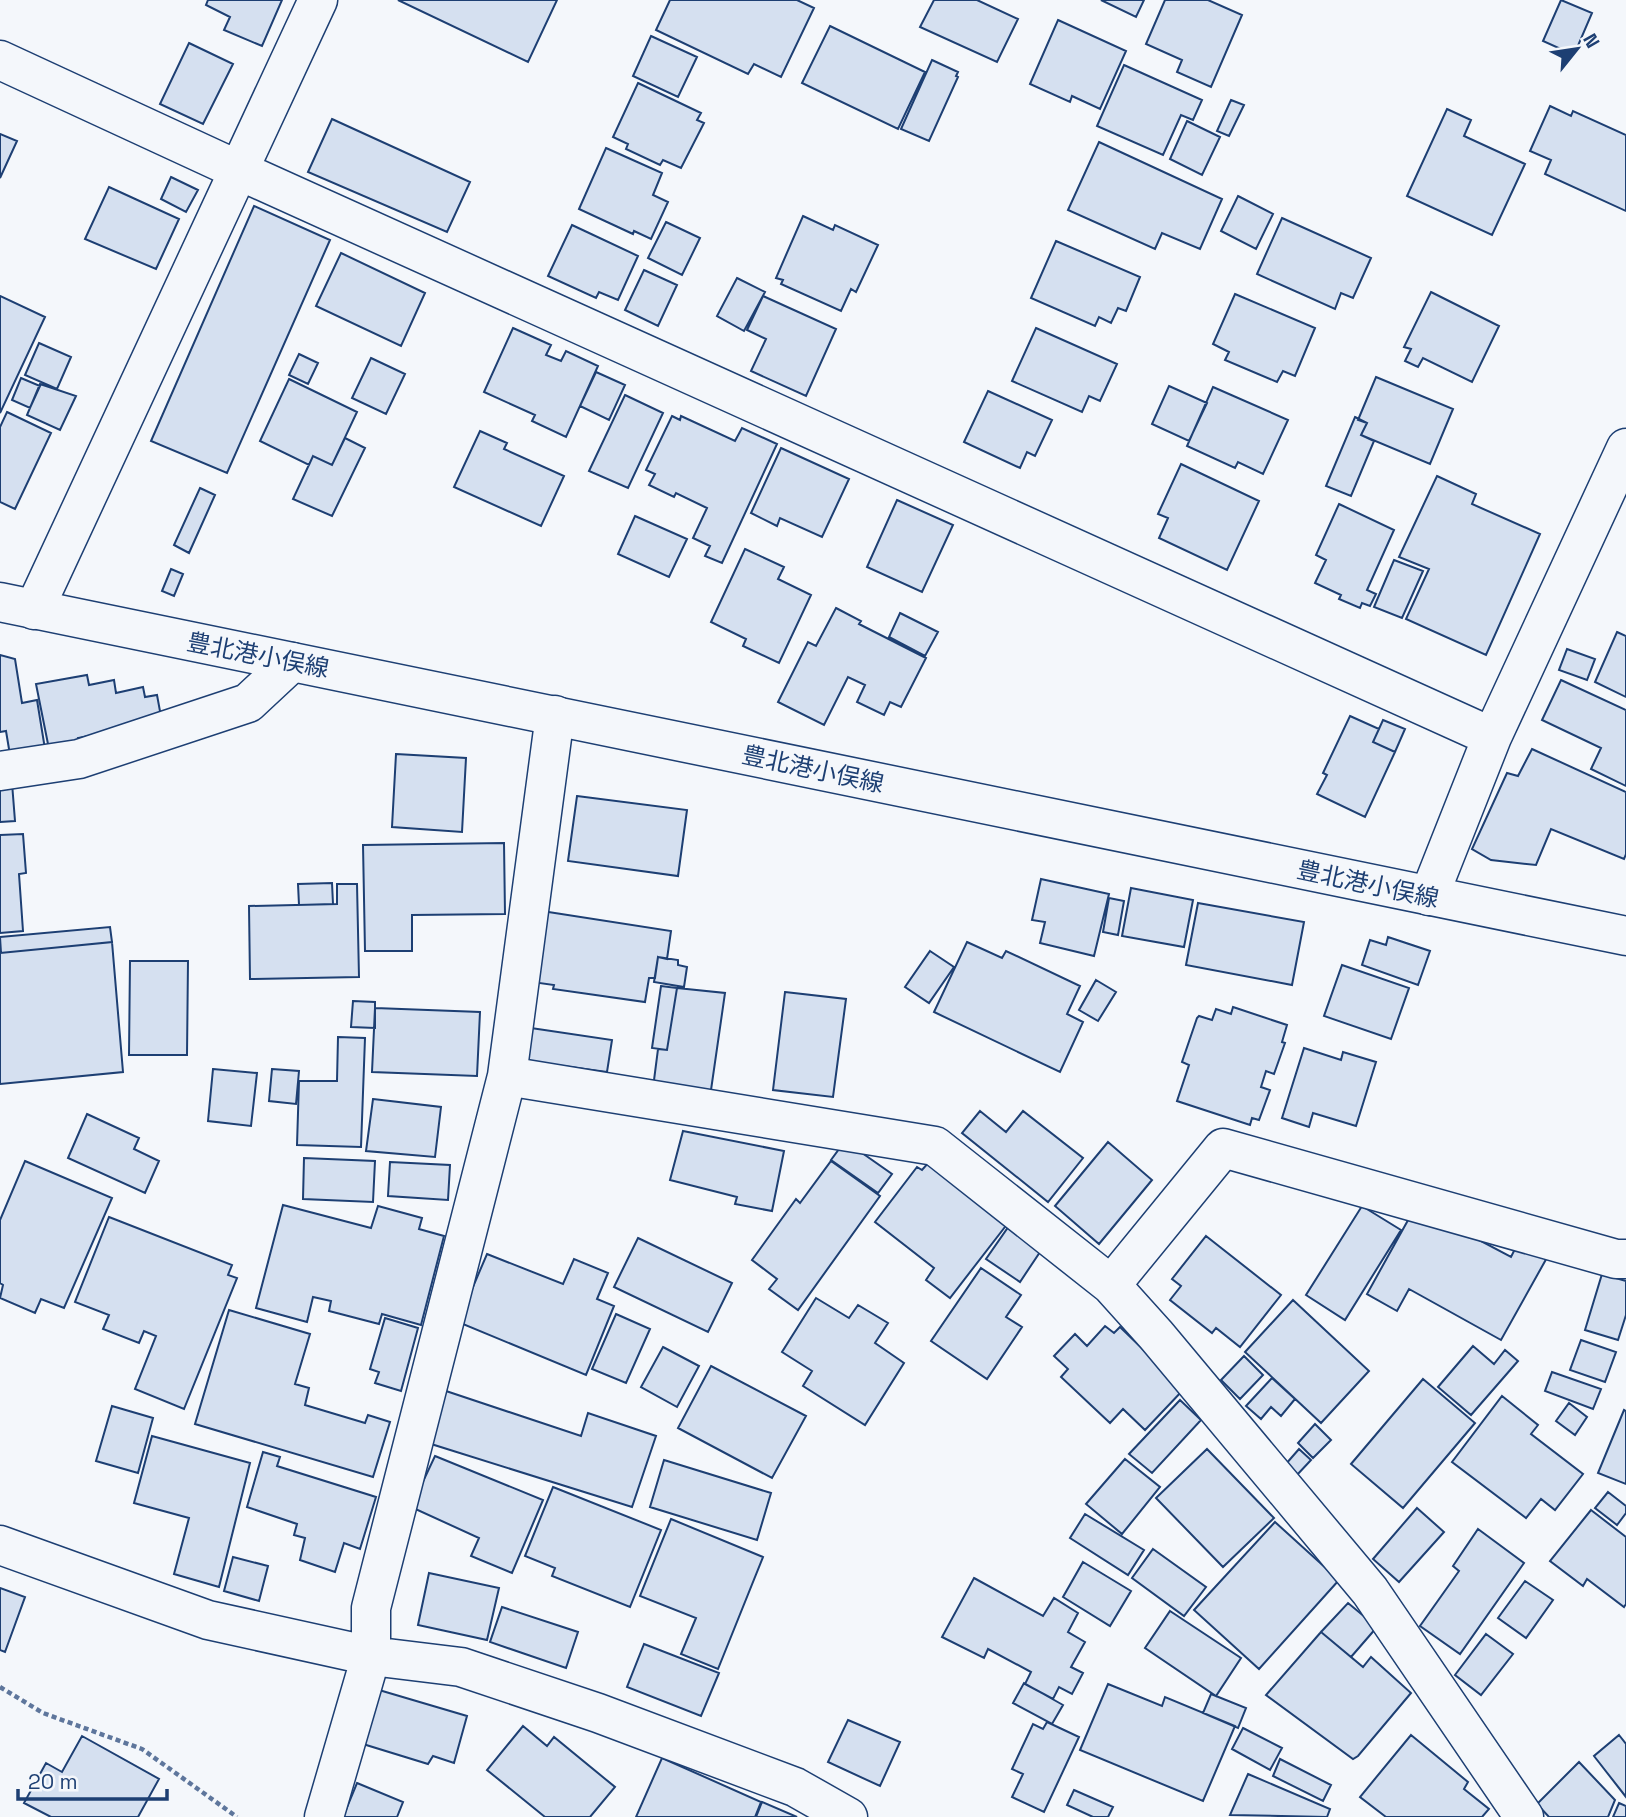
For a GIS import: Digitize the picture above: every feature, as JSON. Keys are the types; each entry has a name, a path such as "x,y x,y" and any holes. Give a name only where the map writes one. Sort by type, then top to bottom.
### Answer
{"street":[{"path":"17,606 238,170 318,0"},
{"path":"0,61 1492,737"},
{"path":"1429,896 1492,737 1626,448"},
{"name":"豊北港小俣線","path":"17,606 1621,936"},
{"path":"0,771 79,759 248,703 292,662"},
{"path":"324,1817 372,1656 371,1608 507,1076 555,715"},
{"path":"507,1076 935,1146 1111,1285 1156,1335 1370,1591 1524,1817"},
{"path":"1111,1285 1223,1148 1616,1259 1626,1259"},
{"path":"0,1545 208,1620 372,1656 461,1667 586,1709 795,1787 848,1817"}],"path":[{"path":"0,1687 43,1713 142,1749 237,1817"}],"building":[{"path":"208,0 282,0 262,46 224,30 230,17 206,5"},
{"path":"398,0 557,0 528,62"},
{"path":"670,0 797,0 814,8 781,77 754,64 748,74 656,30"},
{"path":"934,0 977,0 1018,19 997,62 920,27"},
{"path":"1101,0 1144,0 1136,17"},
{"path":"1165,0 1208,0 1242,15 1211,87 1177,72 1182,60 1146,44"},
{"path":"1561,0 1592,13 1574,55 1543,41"},
{"path":"1058,20 1126,51 1100,109 1072,96 1070,102 1030,84"},
{"path":"830,26 925,72 898,129 802,83"},
{"path":"651,36 697,57 678,97 633,76"},
{"path":"189,43 233,64 203,124 160,104"},
{"path":"932,60 958,72 958,77 929,141 901,129"},
{"path":"1124,65 1202,100 1193,120 1181,115 1163,155 1097,126"},
{"path":"638,83 701,113 697,120 704,123 681,168 663,160 660,165 626,149 628,144 613,137"},
{"path":"1231,100 1244,105 1229,136 1217,131"},
{"path":"1550,106 1571,116 1573,111 1626,135 1626,211 1545,174 1551,160 1530,151"},
{"path":"1447,109 1471,120 1464,136 1525,164 1492,235 1407,196"},
{"path":"332,119 470,182 447,232 308,172"},
{"path":"1187,121 1220,137 1202,175 1170,159"},
{"path":"0,134 17,141 0,178"},
{"path":"1099,142 1222,199 1200,249 1162,233 1155,249 1068,210"},
{"path":"606,148 662,173 653,195 668,202 651,239 634,231 633,234 579,209"},
{"path":"171,177 198,190 186,212 161,199"},
{"path":"109,187 179,219 156,269 85,239"},
{"path":"1238,196 1273,214 1256,249 1221,231"},
{"path":"254,206 330,240 227,473 151,441"},
{"path":"803,216 833,230 835,225 878,245 856,292 851,289 841,311 781,284 783,280 776,278"},
{"path":"1282,218 1371,258 1353,298 1341,293 1335,309 1257,274"},
{"path":"666,222 700,238 682,275 648,258"},
{"path":"572,225 638,256 618,300 599,292 596,298 548,276"},
{"path":"1056,241 1140,277 1126,311 1118,308 1111,323 1099,317 1095,326 1031,298"},
{"path":"341,253 425,293 401,346 316,306"},
{"path":"644,270 677,285 658,326 625,310"},
{"path":"737,278 765,292 744,331 717,316"},
{"path":"1431,292 1499,326 1472,382 1423,358 1418,367 1405,361 1411,349 1404,347"},
{"path":"1235,294 1315,328 1295,376 1283,371 1277,382 1225,360 1229,352 1213,344"},
{"path":"0,296 45,317 0,413"},
{"path":"763,296 836,329 806,396 751,371 766,339 747,330"},
{"path":"513,328 551,345 546,355 561,361 566,351 598,366 566,437 532,421 535,415 484,392"},
{"path":"1036,328 1117,364 1100,401 1089,396 1082,412 1012,381"},
{"path":"39,343 71,357 57,389 25,375"},
{"path":"299,354 318,363 308,384 289,375"},
{"path":"371,358 405,374 386,414 352,398"},
{"path":"596,372 625,385 609,420 580,406"},
{"path":"1376,377 1453,409 1430,464 1361,435 1367,423 1358,420"},
{"path":"21,378 40,386 30,408 12,400"},
{"path":"289,379 357,412 332,465 313,456 309,465 260,441"},
{"path":"40,384 76,396 60,430 27,415"},
{"path":"1169,386 1207,403 1189,441 1152,424"},
{"path":"1213,387 1288,420 1263,474 1238,462 1235,468 1187,446"},
{"path":"988,391 1052,420 1035,456 1027,452 1020,468 964,442"},
{"path":"625,395 663,413 628,488 589,471"},
{"path":"7,412 51,433 15,509 0,502 0,427"},
{"path":"672,416 680,420 681,416 735,441 742,428 777,444 722,563 705,556 710,546 693,538 707,508 676,493 674,497 649,485 655,474 646,470"},
{"path":"1355,417 1367,423 1361,435 1374,441 1351,496 1326,486"},
{"path":"480,431 507,443 504,449 564,476 541,526 454,487"},
{"path":"345,438 365,448 332,516 293,499 313,456 332,465"},
{"path":"781,448 849,479 822,537 780,518 777,526 751,513"},
{"path":"1181,464 1259,501 1227,570 1159,538 1168,518 1158,514"},
{"path":"1437,476 1476,494 1472,504 1540,534 1486,655 1406,619 1429,569 1399,557"},
{"path":"200,488 215,495 189,553 174,545"},
{"path":"897,500 953,525 922,592 867,567"},
{"path":"1339,504 1394,530 1367,590 1376,594 1370,606 1362,603 1360,608 1339,599 1341,595 1315,583 1326,560 1316,555"},
{"path":"635,516 687,539 669,577 618,554"},
{"path":"745,549 784,567 778,579 811,595 779,663 743,646 746,639 711,622"},
{"path":"1394,560 1423,571 1402,618 1374,607"},
{"path":"171,569 183,574 174,596 162,591"},
{"path":"836,608 861,621 859,624 926,658 901,707 890,702 884,715 857,702 865,685 848,677 824,725 778,702 808,642 816,646"},
{"path":"900,613 938,632 925,656 889,637"},
{"path":"1617,632 1626,636 1626,697 1595,682"},
{"path":"1567,649 1595,659 1587,680 1559,670"},
{"path":"0,655 15,659 22,703 37,700 45,749 10,755 6,731 0,732"},
{"path":"87,675 89,685 114,680 116,693 143,687 145,697 157,695 162,722 78,738 79,743 49,749 36,684"},
{"path":"1561,680 1626,710 1626,786 1591,769 1601,748 1542,720"},
{"path":"1350,716 1379,729 1373,742 1395,752 1365,817 1317,794 1327,775 1323,773"},
{"path":"1383,720 1405,729 1395,752 1373,742"},
{"path":"1532,749 1626,792 1624,859 1551,829 1536,865 1491,860 1472,849 1507,773 1518,776"},
{"path":"396,754 466,758 462,832 392,827"},
{"path":"12,783 15,821 0,822 0,784"},
{"path":"577,796 687,810 678,876 568,861"},
{"path":"23,834 26,873 19,874 23,931 0,933 0,835"},
{"path":"504,843 505,914 412,915 412,951 365,951 363,845"},
{"path":"1041,879 1109,894 1094,956 1040,943 1045,922 1032,920"},
{"path":"332,883 333,904 299,905 298,884"},
{"path":"337,884 357,884 359,977 250,979 249,906 337,904"},
{"path":"1131,888 1193,900 1184,947 1122,936"},
{"path":"1109,898 1124,901 1118,935 1103,932"},
{"path":"1198,903 1304,922 1292,985 1186,965"},
{"path":"542,911 671,931 667,959 658,957 655,978 649,978 645,1002 553,989 554,985 532,982"},
{"path":"110,927 112,942 1,953 0,937"},
{"path":"1388,937 1430,951 1418,985 1362,965 1370,940 1386,945"},
{"path":"112,942 123,1072 0,1084 0,953"},
{"path":"967,942 1002,958 1006,951 1080,986 1067,1014 1083,1022 1060,1072 934,1012"},
{"path":"930,951 954,967 929,1003 905,987"},
{"path":"658,957 678,960 678,965 687,967 684,987 654,982"},
{"path":"130,961 188,961 187,1055 129,1055"},
{"path":"1342,965 1409,988 1391,1039 1324,1016"},
{"path":"1096,980 1116,992 1098,1021 1079,1010"},
{"path":"661,986 677,988 667,1050 652,1048"},
{"path":"677,988 725,993 710,1097 653,1088 658,1049 667,1050"},
{"path":"785,992 846,999 833,1097 773,1090"},
{"path":"353,1001 375,1002 375,1028 351,1027"},
{"path":"1233,1007 1287,1025 1282,1042 1285,1043 1274,1074 1266,1071 1261,1087 1270,1090 1259,1120 1252,1118 1250,1125 1177,1101 1189,1065 1182,1062 1197,1018 1199,1016 1212,1020 1216,1009 1231,1014"},
{"path":"375,1008 480,1012 477,1076 372,1072"},
{"path":"531,1028 612,1040 607,1072 526,1061"},
{"path":"338,1037 365,1038 361,1147 297,1145 299,1081 337,1081"},
{"path":"1304,1048 1341,1060 1343,1052 1376,1062 1356,1126 1313,1113 1309,1127 1282,1118"},
{"path":"213,1069 257,1073 251,1126 208,1121"},
{"path":"272,1069 299,1071 296,1104 269,1101"},
{"path":"373,1099 441,1107 435,1157 366,1151"},
{"path":"980,1111 1006,1132 1023,1111 1083,1158 1048,1202 962,1133"},
{"path":"87,1114 139,1138 134,1149 159,1161 145,1193 68,1158"},
{"path":"683,1131 784,1151 772,1211 735,1204 737,1197 670,1180"},
{"path":"845,1141 892,1174 878,1193 831,1160"},
{"path":"1108,1142 1152,1180 1099,1244 1055,1206"},
{"path":"304,1158 375,1161 373,1202 303,1199"},
{"path":"25,1161 112,1198 64,1308 41,1299 35,1313 0,1298 3,1285 0,1283 0,1220"},
{"path":"831,1161 880,1196 798,1310 769,1289 777,1279 752,1260 796,1199 800,1203"},
{"path":"390,1162 450,1165 448,1200 388,1196"},
{"path":"929,1162 1008,1223 950,1298 926,1280 934,1268 875,1222 917,1167 922,1170"},
{"path":"283,1205 371,1228 378,1206 422,1218 419,1229 444,1236 421,1325 382,1314 379,1324 329,1311 331,1301 313,1297 307,1322 256,1308"},
{"path":"1362,1206 1401,1230 1345,1320 1306,1295"},
{"path":"1412,1213 1443,1221 1511,1257 1517,1245 1549,1254 1501,1340 1409,1289 1397,1311 1367,1294"},
{"path":"109,1217 232,1265 228,1275 237,1278 184,1409 135,1389 156,1336 144,1331 139,1343 103,1329 109,1315 75,1302"},
{"path":"1009,1226 1042,1249 1020,1282 986,1259"},
{"path":"1206,1236 1281,1295 1240,1347 1216,1328 1212,1333 1170,1300 1181,1286 1172,1279"},
{"path":"638,1238 732,1283 708,1332 614,1287"},
{"path":"487,1254 563,1284 574,1259 608,1273 597,1299 614,1306 586,1375 458,1322"},
{"path":"981,1268 1021,1295 1006,1317 1022,1327 987,1379 931,1341"},
{"path":"1602,1274 1626,1281 1626,1315 1618,1340 1585,1330"},
{"path":"816,1298 849,1318 858,1305 888,1323 875,1343 904,1363 865,1425 803,1386 812,1371 782,1352"},
{"path":"1293,1300 1369,1371 1321,1423 1245,1352"},
{"path":"229,1310 310,1334 295,1384 309,1388 305,1405 365,1423 368,1415 390,1422 373,1477 195,1424"},
{"path":"616,1314 650,1329 626,1383 592,1369"},
{"path":"385,1318 418,1328 401,1391 375,1383 379,1372 370,1369"},
{"path":"1105,1326 1114,1333 1120,1327 1184,1389 1145,1430 1123,1409 1110,1423 1061,1377 1068,1369 1054,1356 1075,1334 1087,1346"},
{"path":"1581,1340 1616,1352 1605,1382 1570,1370"},
{"path":"1473,1346 1494,1364 1505,1350 1518,1361 1471,1415 1438,1387"},
{"path":"663,1347 699,1366 677,1407 641,1387"},
{"path":"1244,1356 1263,1375 1240,1399 1221,1380"},
{"path":"711,1366 806,1416 772,1478 678,1428"},
{"path":"1552,1372 1601,1389 1593,1409 1545,1391"},
{"path":"1272,1378 1295,1399 1281,1416 1271,1407 1261,1419 1246,1406"},
{"path":"1423,1379 1475,1423 1403,1508 1351,1464"},
{"path":"446,1391 581,1436 588,1413 656,1436 632,1507 428,1443"},
{"path":"1502,1396 1538,1425 1531,1434 1583,1474 1555,1510 1541,1499 1526,1518 1452,1462"},
{"path":"1180,1400 1201,1420 1152,1473 1129,1454"},
{"path":"1569,1403 1587,1417 1575,1435 1556,1421"},
{"path":"112,1406 153,1418 138,1473 96,1461"},
{"path":"1624,1410 1626,1411 1626,1484 1598,1473"},
{"path":"1315,1424 1331,1440 1313,1458 1298,1443"},
{"path":"152,1436 250,1463 219,1587 174,1574 189,1518 134,1503"},
{"path":"1207,1449 1274,1518 1223,1567 1156,1498"},
{"path":"1299,1449 1311,1460 1296,1476 1285,1465"},
{"path":"263,1452 280,1457 277,1466 376,1497 360,1549 344,1543 335,1572 300,1560 305,1538 294,1535 297,1524 247,1507"},
{"path":"435,1456 543,1500 512,1573 471,1556 479,1538 411,1507"},
{"path":"1125,1459 1160,1487 1122,1534 1086,1504"},
{"path":"664,1460 771,1493 757,1540 650,1507"},
{"path":"553,1487 661,1530 630,1607 552,1576 555,1568 525,1556"},
{"path":"1608,1492 1626,1506 1626,1513 1617,1525 1595,1508"},
{"path":"1417,1508 1444,1532 1399,1582 1373,1559"},
{"path":"1591,1510 1626,1537 1624,1607 1587,1579 1583,1586 1550,1561"},
{"path":"1085,1514 1144,1550 1128,1575 1070,1538"},
{"path":"671,1519 763,1557 718,1669 681,1654 696,1618 640,1596"},
{"path":"1275,1522 1339,1580 1259,1669 1194,1610"},
{"path":"1478,1529 1524,1563 1460,1654 1420,1626 1459,1571 1453,1566"},
{"path":"1153,1549 1206,1587 1184,1616 1132,1578"},
{"path":"233,1557 268,1566 259,1601 224,1591"},
{"path":"1083,1562 1131,1591 1110,1626 1063,1597"},
{"path":"429,1573 499,1588 487,1640 418,1625"},
{"path":"974,1578 1043,1616 1054,1598 1078,1613 1068,1632 1085,1642 1071,1667 1083,1673 1072,1694 1059,1687 1053,1699 1025,1684 1031,1672 988,1649 984,1658 942,1637"},
{"path":"1525,1581 1553,1600 1526,1638 1498,1618"},
{"path":"0,1588 25,1597 5,1652 0,1650"},
{"path":"1348,1603 1377,1627 1351,1657 1321,1632"},
{"path":"502,1607 578,1632 566,1668 490,1642"},
{"path":"1170,1611 1241,1658 1216,1696 1145,1648"},
{"path":"1321,1632 1363,1667 1371,1657 1411,1693 1353,1759 1266,1695"},
{"path":"1486,1634 1513,1654 1481,1695 1455,1675"},
{"path":"644,1644 719,1673 701,1716 627,1687"},
{"path":"1024,1683 1063,1705 1052,1724 1013,1703"},
{"path":"1108,1684 1162,1706 1165,1697 1235,1726 1203,1801 1080,1750"},
{"path":"379,1690 467,1716 454,1763 433,1756 428,1764 363,1744"},
{"path":"1211,1694 1246,1708 1238,1728 1203,1713"},
{"path":"848,1720 900,1742 880,1786 828,1762"},
{"path":"1047,1722 1079,1737 1044,1812 1012,1797 1023,1774 1012,1769 1033,1724 1043,1729"},
{"path":"523,1726 547,1746 554,1737 615,1787 590,1817 545,1817 487,1770"},
{"path":"1243,1728 1282,1748 1270,1770 1232,1749"},
{"path":"1411,1735 1468,1782 1464,1789 1489,1809 1482,1817 1386,1817 1360,1797"},
{"path":"1619,1735 1626,1744 1626,1797 1594,1756"},
{"path":"82,1736 159,1779 138,1817 51,1817 24,1803 46,1763 62,1772"},
{"path":"662,1758 761,1802 755,1817 636,1817"},
{"path":"1280,1759 1331,1785 1323,1801 1273,1776"},
{"path":"1579,1762 1615,1800 1608,1817 1549,1817 1537,1804"},
{"path":"1248,1774 1330,1809 1327,1817 1230,1815"},
{"path":"357,1783 403,1802 397,1817 343,1817"},
{"path":"1074,1790 1113,1807 1108,1817 1093,1817 1067,1805"},
{"path":"762,1802 797,1817 756,1817"},
{"path":"1619,1803 1626,1806 1626,1817 1613,1817"}]}
